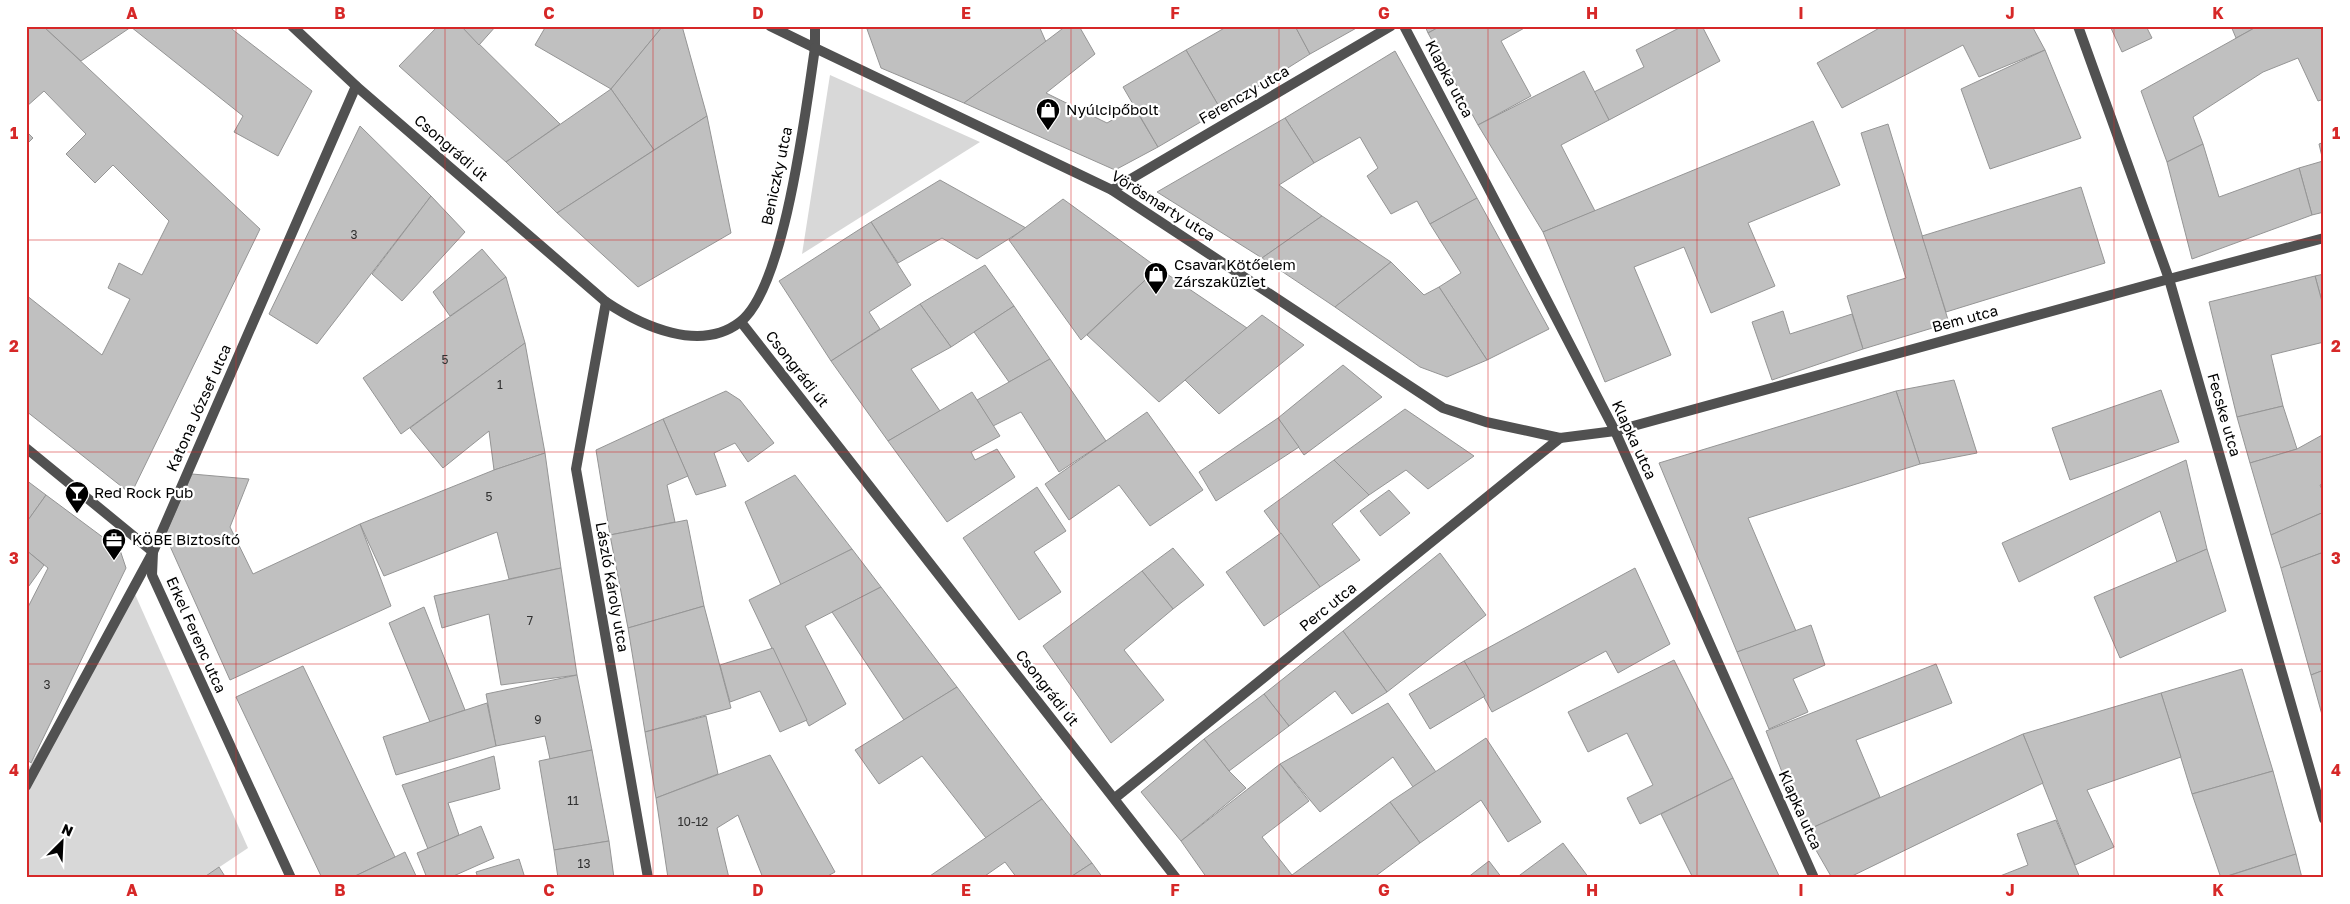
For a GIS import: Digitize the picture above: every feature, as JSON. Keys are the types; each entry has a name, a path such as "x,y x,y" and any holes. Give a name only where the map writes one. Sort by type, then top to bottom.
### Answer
{"street":[{"name":"Csongrádi út","path":"292,26 356,86 606,302 628,316 673,333 712,334 728,330 741,322 1176,878"},
{"name":"Vörösmarty utca","path":"770,26 1112,190 1443,408 1486,422 1560,438 1615,431"},
{"name":"Beniczky utca","path":"741,322 760,299 771,268 792,188 815,48 814,26"},
{"name":"Ferenczy utca","path":"1112,190 1391,26"},
{"name":"Klapka utca","path":"1404,26 1615,431 1814,878"},
{"name":"Fecske utca","path":"2078,26 2169,278 2324,818"},
{"name":"Katona József utca","path":"26,786 153,552 356,86"},
{"name":"Bem utca","path":"1615,431 2169,278 2324,238"},
{"name":"László Károly utca","path":"606,302 576,469 648,878"},
{"name":"Perc utca","path":"1115,798 1560,438"},
{"path":"26,448 153,552"},
{"name":"Erkel Ferenc utca","path":"153,552 152,575 291,878"}],"shaded area":[{"path":"830,75 980,142 802,254"},
{"path":"134,592 248,848 203,878 26,878 26,772"}],"building":[{"path":"26,26 43,26 260,229 131,494 26,411 26,295 102,355 130,299 108,288 119,263 142,275 169,221 113,165 95,183 66,154 86,134 44,91 26,107"},
{"path":"43,26 228,26 312,91 278,156 234,132 243,116 131,27 81,61"},
{"path":"438,26 461,26 560,124 506,162 399,66"},
{"path":"461,26 496,26 479,45"},
{"path":"546,26 663,26 611,89 535,45"},
{"path":"663,26 682,26 707,116 654,150 611,89"},
{"path":"882,26 1039,26 1046,42 964,103 881,68 867,29"},
{"path":"1066,26 1079,26 1095,54 1046,93 1107,123 1134,107 1158,147 1115,170 964,103"},
{"path":"1228,26 1295,26 1310,54 1221,110 1186,50"},
{"path":"1295,26 1360,26 1310,54"},
{"path":"1425,26 1441,26 1428,33"},
{"path":"1441,26 1528,26 1501,41 1531,96 1478,125 1428,33"},
{"path":"1683,26 1702,26 1720,61 1609,120 1594,92 1644,67 1636,50"},
{"path":"1883,26 2032,26 2045,50 1979,77 1963,45 1842,108 1817,63"},
{"path":"2110,26 2152,26 2147,28 2152,38 2122,52"},
{"path":"2231,26 2258,26 2236,38"},
{"path":"2258,26 2324,26 2324,99 2318,101 2298,58 2263,72 2193,117 2203,144 2167,162 2141,91"},
{"path":"1186,50 1221,110 1158,147 1123,87"},
{"path":"2045,50 2081,138 1990,169 1961,89"},
{"path":"1395,51 1477,198 1430,224 1417,201 1391,214 1367,176 1378,168 1360,137 1314,163 1285,118"},
{"path":"1584,71 1609,120 1561,145 1595,211 1543,232 1478,125"},
{"path":"611,89 654,150 557,213 506,162"},
{"path":"707,116 731,233 638,287 557,213"},
{"path":"1285,118 1314,163 1279,185 1322,216 1262,258 1157,192"},
{"path":"1813,121 1840,185 1748,223 1775,286 1711,313 1684,247 1634,267 1671,355 1605,382 1543,232"},
{"path":"1888,124 1949,323 1863,349 1847,296 1906,278 1861,133"},
{"path":"360,126 431,196 317,344 269,314"},
{"path":"26,131 33,138 26,145"},
{"path":"2324,142 2324,212 2312,215 2299,168 2323,161 2319,144"},
{"path":"2203,144 2219,197 2299,168 2312,215 2192,259 2167,162"},
{"path":"940,180 1026,228 977,259 942,238 898,263 871,222"},
{"path":"2081,187 2105,263 1946,312 1922,236"},
{"path":"431,196 465,232 402,301 372,274"},
{"path":"1477,198 1549,329 1487,360 1439,287 1461,273 1430,224"},
{"path":"1063,199 1158,268 1081,340 1009,240"},
{"path":"1322,216 1391,262 1335,307 1262,258"},
{"path":"871,222 911,285 869,312 880,329 831,361 779,281"},
{"path":"482,249 506,277 450,316 433,292"},
{"path":"1391,262 1424,295 1439,287 1487,360 1447,377 1420,367 1335,307"},
{"path":"985,265 1014,306 951,347 920,304"},
{"path":"1158,268 1247,328 1159,402 1087,335"},
{"path":"2324,274 2324,309 2315,276"},
{"path":"2315,276 2324,309 2324,342 2271,355 2283,406 2237,417 2209,302"},
{"path":"506,277 525,343 401,434 363,378"},
{"path":"920,304 951,347 911,369 940,411 888,441 831,361"},
{"path":"1014,306 1050,359 1009,382 974,332"},
{"path":"1783,311 1790,334 1852,314 1863,349 1772,380 1752,322"},
{"path":"1262,315 1304,345 1219,414 1185,380"},
{"path":"525,343 545,453 494,470 489,431 443,468 410,428"},
{"path":"1050,359 1106,441 1059,472 1021,412 993,426 977,400"},
{"path":"1343,365 1382,397 1304,455 1278,418"},
{"path":"1954,380 1977,453 1920,464 1896,391"},
{"path":"2161,390 2179,442 2070,480 2052,428"},
{"path":"726,391 740,400 774,443 748,462 735,443 714,453 726,486 696,495 663,419"},
{"path":"1896,391 1920,464 1748,518 1796,631 1737,652 1659,463"},
{"path":"972,392 1000,436 971,452 975,460 997,449 1015,477 947,522 888,441"},
{"path":"2283,406 2297,449 2250,463 2237,417"},
{"path":"1405,409 1474,456 1428,489 1406,470 1369,495 1334,460"},
{"path":"1147,412 1203,490 1150,526 1119,485 1069,520 1045,484"},
{"path":"1278,418 1299,447 1216,501 1199,472"},
{"path":"663,419 688,476 667,485 675,522 610,535 596,450"},
{"path":"2324,434 2324,483 2320,485 2324,494 2324,512 2271,535 2250,463 2297,449"},
{"path":"545,453 561,568 509,579 497,532 384,576 360,524 494,470"},
{"path":"1334,460 1369,495 1332,524 1360,560 1320,587 1264,511"},
{"path":"2186,460 2207,549 2177,562 2160,511 2019,582 2002,543"},
{"path":"192,474 249,479 230,527 253,574 360,524 391,606 230,680 165,535"},
{"path":"795,475 852,549 781,585 745,502"},
{"path":"26,480 46,495 26,523"},
{"path":"1037,487 1066,531 1034,552 1061,592 1019,620 963,538"},
{"path":"1389,490 1410,513 1380,536 1360,511"},
{"path":"46,495 120,550 126,568 31,763 26,759 26,611 48,568 26,550 26,523"},
{"path":"2324,512 2324,552 2281,568 2271,535"},
{"path":"687,520 704,606 628,628 610,535"},
{"path":"1281,533 1320,587 1264,626 1226,572"},
{"path":"1173,548 1204,585 1173,609 1142,571"},
{"path":"852,549 881,587 805,626 846,704 809,726 749,600"},
{"path":"2207,549 2226,611 2120,658 2094,597"},
{"path":"26,550 44,565 26,590"},
{"path":"2324,552 2324,670 2311,675 2281,568"},
{"path":"1440,553 1486,615 1387,692 1343,631"},
{"path":"561,568 577,675 501,685 489,614 442,628 434,596"},
{"path":"1635,568 1670,644 1618,673 1606,651 1492,712 1464,661"},
{"path":"1142,571 1173,609 1124,650 1164,700 1111,743 1043,646"},
{"path":"881,587 957,687 904,720 832,612"},
{"path":"704,606 731,708 645,732 628,628"},
{"path":"424,607 465,710 430,722 389,623"},
{"path":"1811,625 1825,665 1793,679 1808,712 1769,729 1737,652"},
{"path":"1343,631 1387,692 1352,714 1335,691 1289,726 1264,694"},
{"path":"773,648 807,720 780,732 760,691 730,702 720,665"},
{"path":"1674,660 1733,778 1640,824 1627,798 1653,785 1627,733 1588,752 1568,712"},
{"path":"1464,661 1485,696 1430,729 1409,694"},
{"path":"1936,664 1952,703 1856,740 1880,797 1805,831 1766,731"},
{"path":"303,666 395,857 351,878 322,878 236,697"},
{"path":"2242,669 2273,771 2192,794 2161,693"},
{"path":"2324,670 2324,722 2311,675"},
{"path":"577,675 592,750 550,759 545,736 496,746 486,694"},
{"path":"957,687 1042,799 986,838 922,756 879,784 855,750"},
{"path":"2161,693 2181,757 2087,790 2114,847 2075,865 2023,734"},
{"path":"1264,694 1289,726 1229,771 1204,739"},
{"path":"487,703 496,746 396,775 383,737"},
{"path":"1388,703 1436,772 1413,787 1393,757 1320,812 1280,764"},
{"path":"706,716 718,774 656,798 645,732"},
{"path":"2023,734 2043,783 1848,878 1832,878 1805,831"},
{"path":"1486,738 1541,822 1508,842 1481,800 1420,843 1390,802"},
{"path":"1204,739 1229,771 1246,788 1181,841 1141,792"},
{"path":"592,750 609,841 554,850 539,761"},
{"path":"770,755 835,872 824,878 763,878 738,815 717,828 729,878 668,878 656,798"},
{"path":"494,756 500,789 448,803 459,835 428,849 402,785"},
{"path":"1280,764 1309,801 1262,837 1292,875 1288,878 1207,878 1181,841"},
{"path":"2273,771 2296,854 2221,878 2192,794"},
{"path":"1733,778 1780,878 1693,878 1661,814"},
{"path":"1042,799 1092,863 1069,878 1017,878 1005,862 982,878 927,878"},
{"path":"1390,802 1420,843 1373,878 1288,878"},
{"path":"2056,820 2080,878 1995,878 2028,865 2017,834"},
{"path":"481,826 494,858 449,878 427,878 417,853"},
{"path":"609,841 614,878 558,878 554,850"},
{"path":"1563,843 1589,878 1516,878"},
{"path":"405,852 417,878 351,878 395,857"},
{"path":"2296,854 2302,878 2222,878"},
{"path":"519,859 525,878 478,878 476,872"},
{"path":"1489,861 1502,878 1467,878"},
{"path":"1092,863 1103,878 1069,878"},
{"path":"219,867 226,878 203,878"}],"place":[{"name":"Nyúlcipőbolt","path":"1048,131"},
{"name":"Csavar Kötőelem Zárszaküzlet","path":"1156,295"},
{"name":"Red Rock Pub","path":"77,514"},
{"name":"KÖBE Biztosító","path":"114,561"}]}
